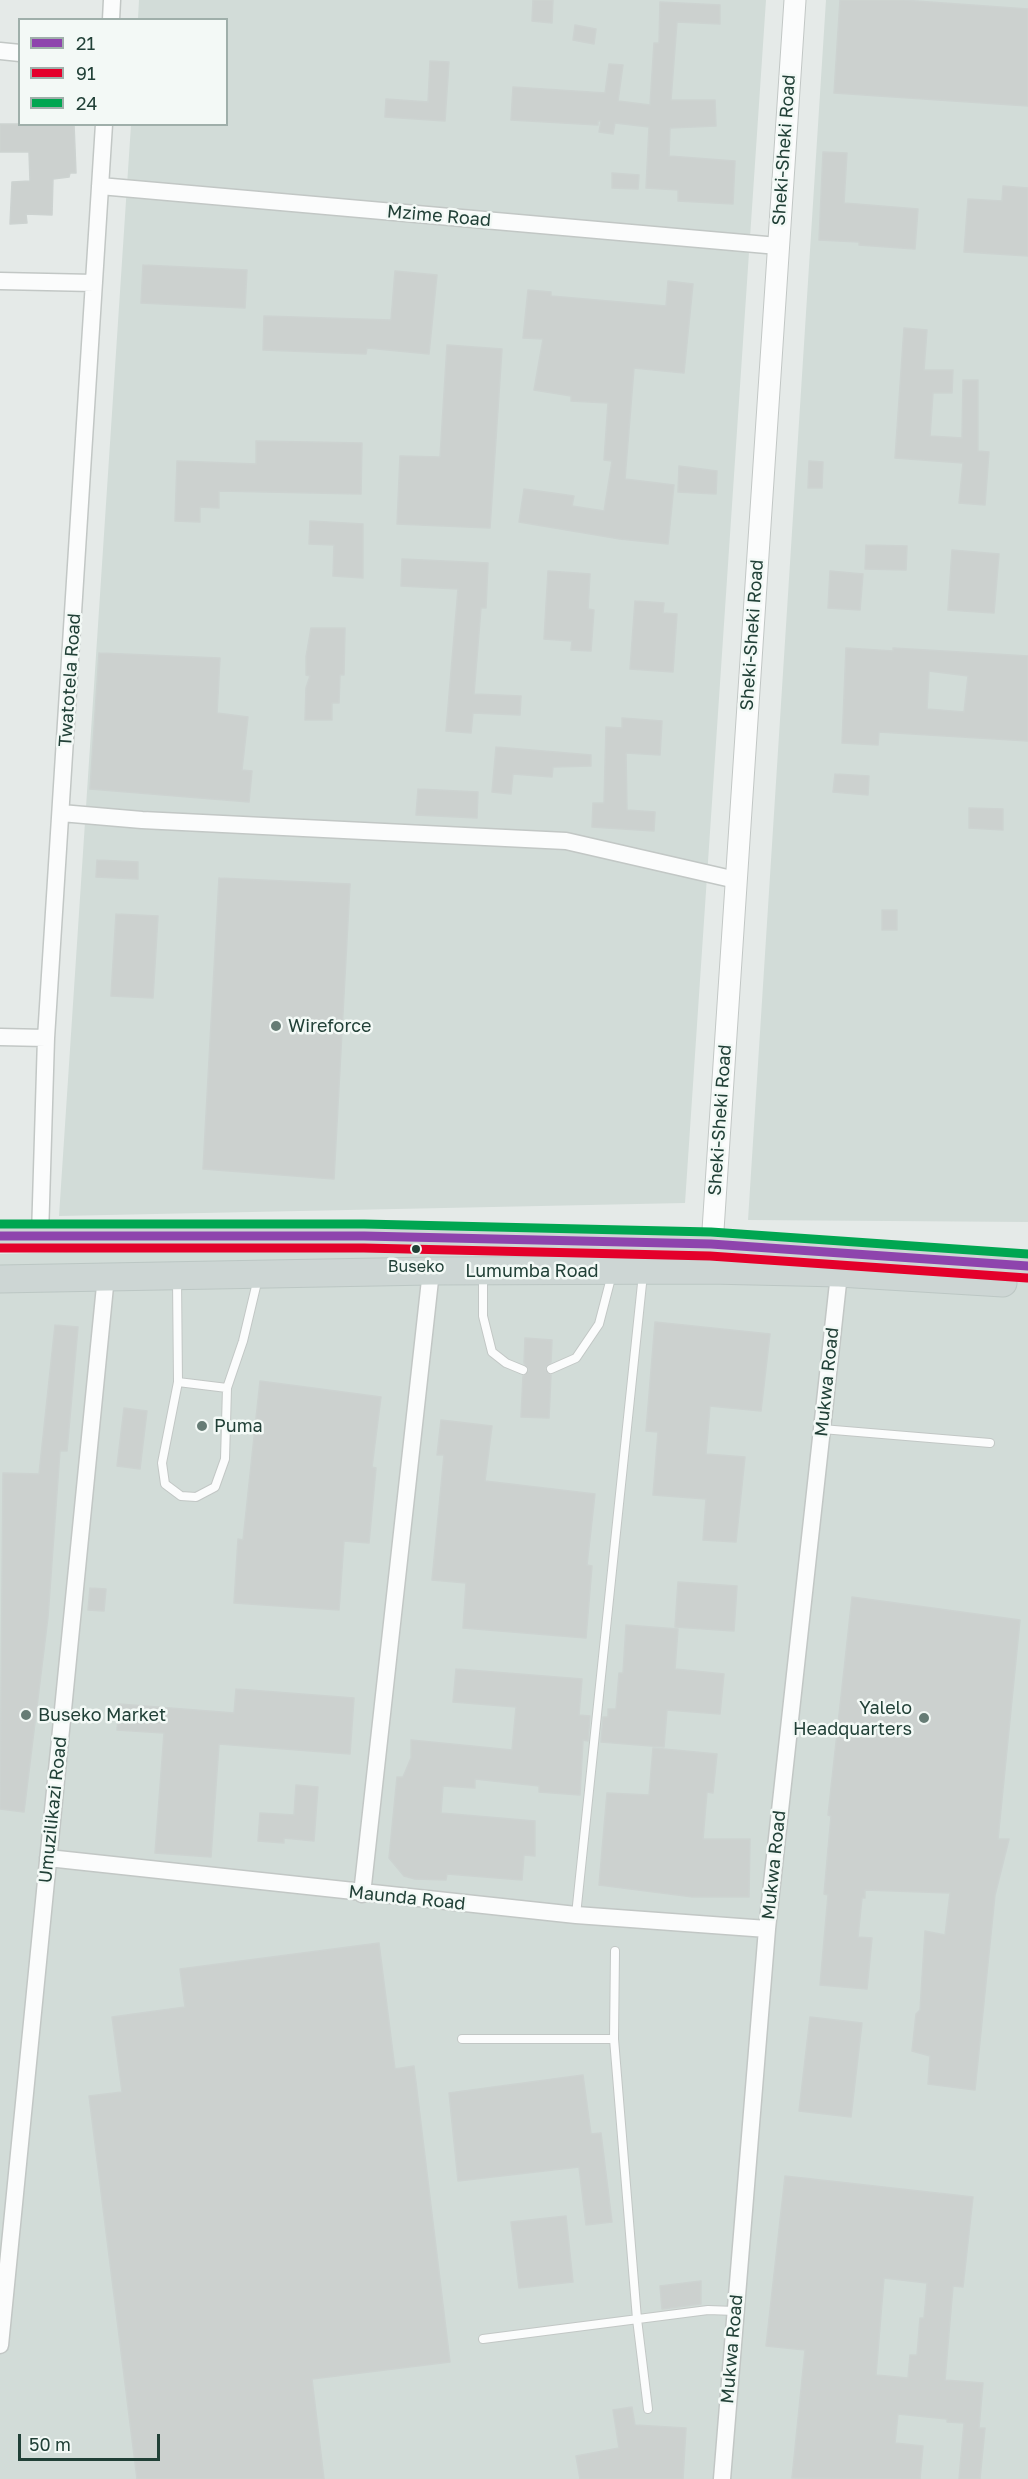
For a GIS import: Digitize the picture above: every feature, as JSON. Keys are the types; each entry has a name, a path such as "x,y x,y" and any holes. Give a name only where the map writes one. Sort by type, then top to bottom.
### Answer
{"main road":[{"name":"Lumumba Road","path":"0,1236 364,1236 840,1263 1028,1266"},
{"name":"Lumumba Road","path":"0,1279 431,1271 612,1271 643,1270 711,1257"},
{"name":"Lumumba Road","path":"840,1263 1028,1285"}],"street":[{"path":"111,18 112,0"},
{"name":"Sheki-Sheki Road","path":"711,1257 795,0"},
{"path":"0,51 18,53"},
{"name":"Twatotela Road","path":"40,1236 46,1038 104,126"},
{"name":"Mzime Road","path":"100,186 778,246"},
{"path":"0,281 94,283"},
{"path":"61,813 165,821 566,841 736,880"},
{"path":"0,1037 46,1038"},
{"name":"Mukwa Road","path":"722,2479 767,1929 840,1263"},
{"path":"362,1894 431,1271"},
{"name":"Umuzilikazi Road","path":"0,2345 106,1276"},
{"name":"Maunda Road","path":"48,1858 362,1894 576,1915 767,1929"}],"lane":[{"path":"576,1915 643,1270"},
{"path":"483,1271 483,1316 492,1352 506,1363 523,1370"},
{"path":"551,1369 576,1358 599,1324 612,1271"},
{"path":"177,1275 178,1382 162,1463 165,1484 181,1496 196,1497 215,1487 225,1460 227,1388 243,1341 259,1275"},
{"path":"178,1382 227,1388"},
{"path":"822,1429 990,1443"},
{"path":"615,1951 614,2039 637,2319 648,2409"},
{"path":"462,2039 614,2039"},
{"path":"483,2339 708,2310 735,2312"}],"shaded area":[{"path":"139,0 766,0 685,1203 59,1216 131,126 228,126 228,18 138,18"},
{"path":"826,0 1028,0 1028,1222 748,1220"},
{"path":"536,1238 1028,1260 1028,2479 0,2479 0,1254"}],"building":[{"path":"533,0 553,0 552,23 532,21"},
{"path":"840,0 902,0 1028,9 1028,106 834,93"},
{"path":"660,2 720,5 720,24 677,22 671,100 715,100 716,126 670,128 669,156 735,161 733,204 678,201 678,190 646,188 649,127 615,123 613,134 599,132 601,121 598,121 598,125 511,120 513,87 605,93 609,64 623,65 618,101 650,105 654,43 659,43"},
{"path":"575,25 596,29 594,44 573,40"},
{"path":"430,61 449,62 445,121 385,117 386,99 428,102"},
{"path":"0,124 74,126 76,173 70,173 69,177 53,179 52,215 26,214 27,223 10,224 12,182 30,181 29,152 0,152"},
{"path":"823,152 847,153 844,203 918,209 915,249 819,240"},
{"path":"612,173 639,175 638,189 612,188"},
{"path":"1003,186 1028,188 1028,256 964,252 968,199 1002,201"},
{"path":"143,265 247,270 245,308 141,303"},
{"path":"395,271 437,275 429,354 367,348 366,354 263,350 264,316 391,320"},
{"path":"668,281 693,284 684,373 634,368 625,479 674,485 668,544 620,539 519,522 524,489 574,496 572,506 604,511 612,461 604,460 608,403 571,401 571,396 534,390 543,339 523,338 528,290 551,292 551,296 666,306"},
{"path":"904,328 927,330 924,370 953,370 952,393 933,393 930,436 962,438 963,380 978,380 978,451 989,452 985,505 959,503 963,463 895,458"},
{"path":"447,345 502,349 490,528 397,524 400,456 440,457"},
{"path":"256,441 362,443 361,494 219,491 219,508 200,507 200,522 175,521 177,461 256,464"},
{"path":"809,461 823,462 822,488 808,488"},
{"path":"679,466 717,471 716,494 678,492"},
{"path":"310,521 363,524 363,578 333,576 334,545 309,544"},
{"path":"866,545 907,546 906,570 865,569"},
{"path":"952,550 999,554 994,613 948,610"},
{"path":"402,559 488,563 486,608 481,608 474,694 521,696 520,715 473,713 471,733 446,731 458,589 401,586"},
{"path":"548,571 590,574 588,609 594,610 591,651 571,650 572,641 544,639"},
{"path":"830,571 863,574 860,610 828,608"},
{"path":"635,601 664,603 663,613 677,614 673,672 630,669"},
{"path":"311,628 345,628 344,675 340,675 339,703 332,703 332,720 305,720 306,688 310,676 306,675 306,657"},
{"path":"846,648 893,651 893,648 1028,656 1028,741 879,732 878,745 842,743","holes":["929,671 968,676 964,712 927,709"]},
{"path":"99,653 220,658 217,713 248,717 242,770 252,771 249,802 90,789"},
{"path":"622,718 662,721 660,755 626,753 627,810 655,812 654,831 592,827 593,803 604,803 606,727 622,728"},
{"path":"496,747 591,755 591,766 553,767 552,777 513,774 511,794 492,792"},
{"path":"835,774 869,776 868,795 833,792"},
{"path":"418,789 478,792 477,818 416,815"},
{"path":"969,808 1003,809 1003,830 969,828"},
{"path":"97,860 138,862 138,879 96,877"},
{"name":"Wireforce","path":"219,878 350,884 334,1179 203,1169"},
{"path":"882,910 897,910 897,930 882,930"},
{"path":"116,914 158,916 153,998 111,996"},
{"path":"655,1322 770,1334 761,1411 710,1406 706,1454 745,1457 736,1542 703,1540 706,1499 653,1495 658,1432 646,1431"},
{"path":"55,1325 78,1327 67,1451 60,1451 48,1617 24,1812 0,1809 3,1473 39,1474"},
{"path":"525,1338 552,1340 551,1362 545,1369 551,1375 549,1418 521,1417 523,1376 529,1370 524,1363"},
{"path":"260,1381 381,1397 372,1467 376,1468 369,1543 344,1541 339,1610 234,1603 238,1539 243,1540"},
{"path":"124,1408 147,1411 140,1469 117,1466"},
{"path":"441,1420 492,1426 485,1481 595,1494 587,1565 592,1566 586,1638 463,1628 466,1583 432,1580 444,1455 437,1455"},
{"path":"678,1582 737,1586 734,1631 675,1627"},
{"path":"90,1588 106,1589 104,1611 88,1610"},
{"path":"852,1597 1020,1620 998,1839 1009,1839 995,1895 975,2090 928,2084 930,2056 912,2051 916,2014 920,2010 925,1931 945,1935 950,1893 865,1890 858,1937 872,1938 867,1989 820,1985 828,1895 824,1894 831,1816 828,1815"},
{"path":"626,1625 678,1629 675,1669 724,1674 720,1714 667,1710 664,1747 601,1742 603,1717 608,1717 608,1709 616,1709 619,1673 623,1673"},
{"path":"456,1669 582,1679 579,1715 590,1716 588,1741 583,1740 580,1795 539,1792 539,1786 475,1779 475,1788 443,1786 441,1813 535,1821 535,1856 524,1855 522,1880 447,1874 446,1880 415,1879 404,1876 389,1858 397,1777 403,1777 411,1758 411,1740 512,1750 516,1707 453,1702"},
{"path":"236,1689 354,1698 350,1754 219,1744 211,1857 155,1853 164,1733 117,1730 119,1704 234,1713"},
{"path":"653,1748 717,1754 713,1793 707,1792 703,1839 750,1839 749,1897 693,1897 599,1885 607,1793 649,1795"},
{"path":"296,1785 318,1787 314,1841 284,1838 284,1843 258,1841 260,1813 294,1815"},
{"path":"379,1943 395,2069 414,2066 450,2362 312,2379 324,2479 137,2479 89,2096 122,2092 112,2017 185,2007 180,1969"},
{"path":"810,2017 862,2023 851,2117 799,2111"},
{"path":"583,2075 591,2134 601,2133 612,2222 586,2225 579,2167 458,2181 449,2093"},
{"path":"785,2176 973,2197 963,2287 953,2286 945,2380 983,2383 979,2428 985,2428 980,2479 959,2479 964,2423 898,2414 895,2443 923,2446 920,2479 792,2478 805,2350 766,2346","holes":["884,2278 927,2283 924,2318 920,2318 917,2355 910,2355 908,2378 876,2375"]},
{"path":"566,2216 573,2282 519,2288 511,2222"},
{"path":"701,2281 701,2304 662,2309 660,2286"},
{"path":"632,2407 635,2425 686,2428 683,2479 580,2479 576,2456 619,2448 613,2410"}],"transit line":[{"name":"24","path":"0,1224 364,1224 711,1232 1028,1254"},
{"name":"21","path":"0,1236 364,1236 711,1244 1028,1266"},
{"name":"91","path":"0,1248 364,1248 710,1256 1027,1278"}],"place":[{"name":"Wireforce","path":"276,1026"},
{"name":"Buseko","path":"416,1249"},
{"name":"Puma","path":"202,1426"},
{"name":"Buseko Market","path":"26,1715"},
{"name":"Yalelo Headquarters","path":"924,1718"}]}
